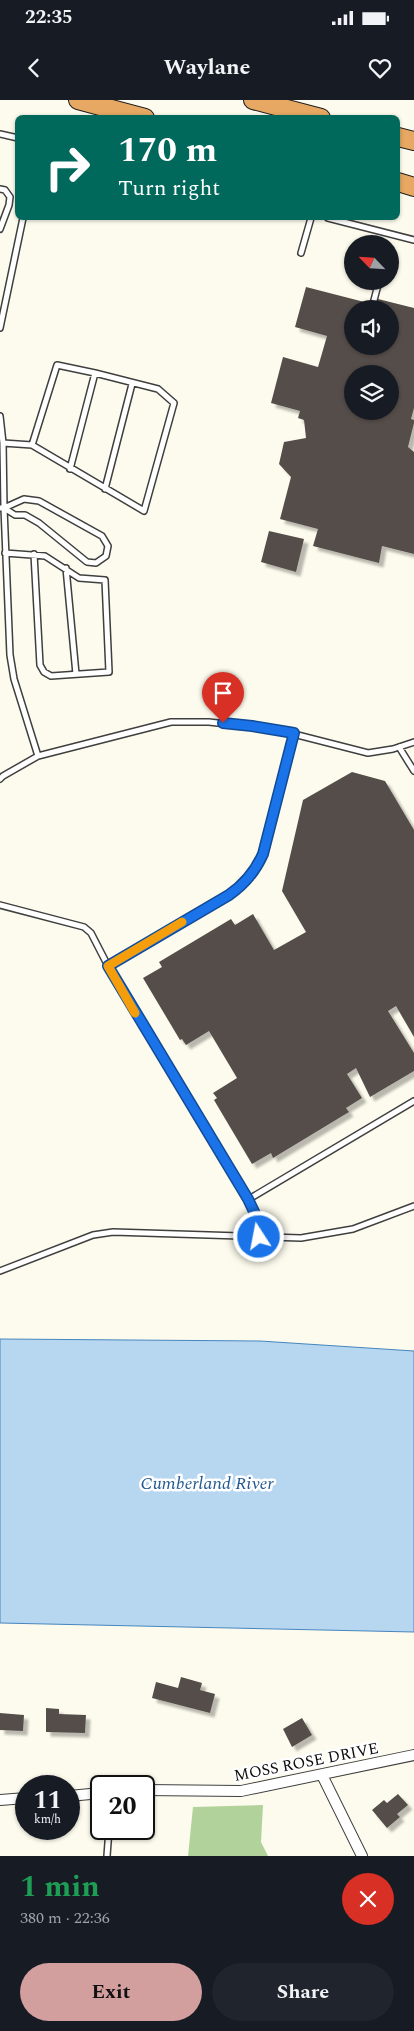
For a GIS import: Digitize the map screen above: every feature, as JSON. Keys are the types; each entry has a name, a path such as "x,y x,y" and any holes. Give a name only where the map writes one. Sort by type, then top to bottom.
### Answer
{"highway":[{"path":"78,100 134,115"},
{"path":"254,100 311,115"},
{"path":"400,138 414,141"},
{"path":"400,183 414,187"}],"street":[{"name":"MOSS ROSE DRIVE","path":"155,1790 241,1790 414,1755"},
{"path":"322,1775 362,1856"},
{"path":"0,1800 15,1799"}],"lane":[{"path":"0,134 15,137"},
{"path":"0,189 5,190 10,197 0,229"},
{"path":"0,328 23,220"},
{"path":"301,253 310,220"},
{"path":"336,220 414,240"},
{"path":"3,443 32,445 144,511 174,403 158,390 95,373 56,366 32,445"},
{"path":"70,469 95,373"},
{"path":"105,489 132,384"},
{"path":"0,416 3,443 2,508 10,655 14,679 38,756"},
{"path":"24,499 39,501 102,536 108,546 106,556 96,562 87,562 39,523 25,515 14,514 2,508 24,499"},
{"path":"5,553 34,554 45,556 79,578 104,580 109,672 51,676 44,672 40,665 34,554"},
{"path":"66,568 76,674"},
{"path":"0,779 38,756 171,722 209,722 252,726 294,733 368,753 400,747 414,742"},
{"path":"108,966 229,895 250,878 263,854 294,733"},
{"path":"400,747 414,771"},
{"path":"0,905 84,927 91,933 108,966 248,1199 257,1218 259,1237"},
{"path":"248,1199 414,1101"},
{"path":"0,1271 93,1235 113,1232 301,1238 353,1229 414,1206"},
{"path":"107,1856 108,1840"}],"green space":[{"path":"263,1805 261,1842 268,1856 188,1856 193,1807"}],"water":[{"name":"Cumberland River","path":"0,1339 260,1341 414,1351 414,1632 0,1623"}],"building":[{"path":"306,287 357,300 344,300 344,355 399,355 399,304 414,308 414,408 411,419 414,420 414,423 408,447 414,452 414,554 382,546 379,563 313,546 318,529 280,519 291,477 279,464 284,442 306,438 304,420 298,418 300,411 271,403 283,357 318,367 327,336 295,327"},
{"path":"269,531 304,539 296,572 261,562"},
{"path":"352,772 385,781 414,830 414,1037 396,1006 388,1011 414,1053 414,1071 370,1097 356,1068 347,1074 362,1098 346,1108 349,1112 273,1158 271,1153 252,1164 214,1100 217,1098 213,1093 237,1078 209,1031 186,1045 182,1039 180,1040 143,978 162,967 159,962 231,919 235,925 253,914 274,950 306,932 282,891 303,800"},
{"path":"181,1677 202,1683 200,1690 215,1694 210,1713 152,1698 156,1682 178,1688"},
{"path":"46,1708 59,1709 59,1714 86,1715 85,1733 46,1732"},
{"path":"0,1713 24,1715 23,1731 0,1730"},
{"path":"302,1718 312,1735 292,1747 283,1729"},
{"path":"398,1794 408,1805 397,1814 400,1817 387,1828 372,1810 384,1800 387,1803"}],"slow traffic":[{"path":"135,1013 108,966 182,922"}],"route":[{"path":"223,723 294,733 263,854 257,867 241,887 229,895 108,966 248,1199 257,1218 259,1237"}]}
